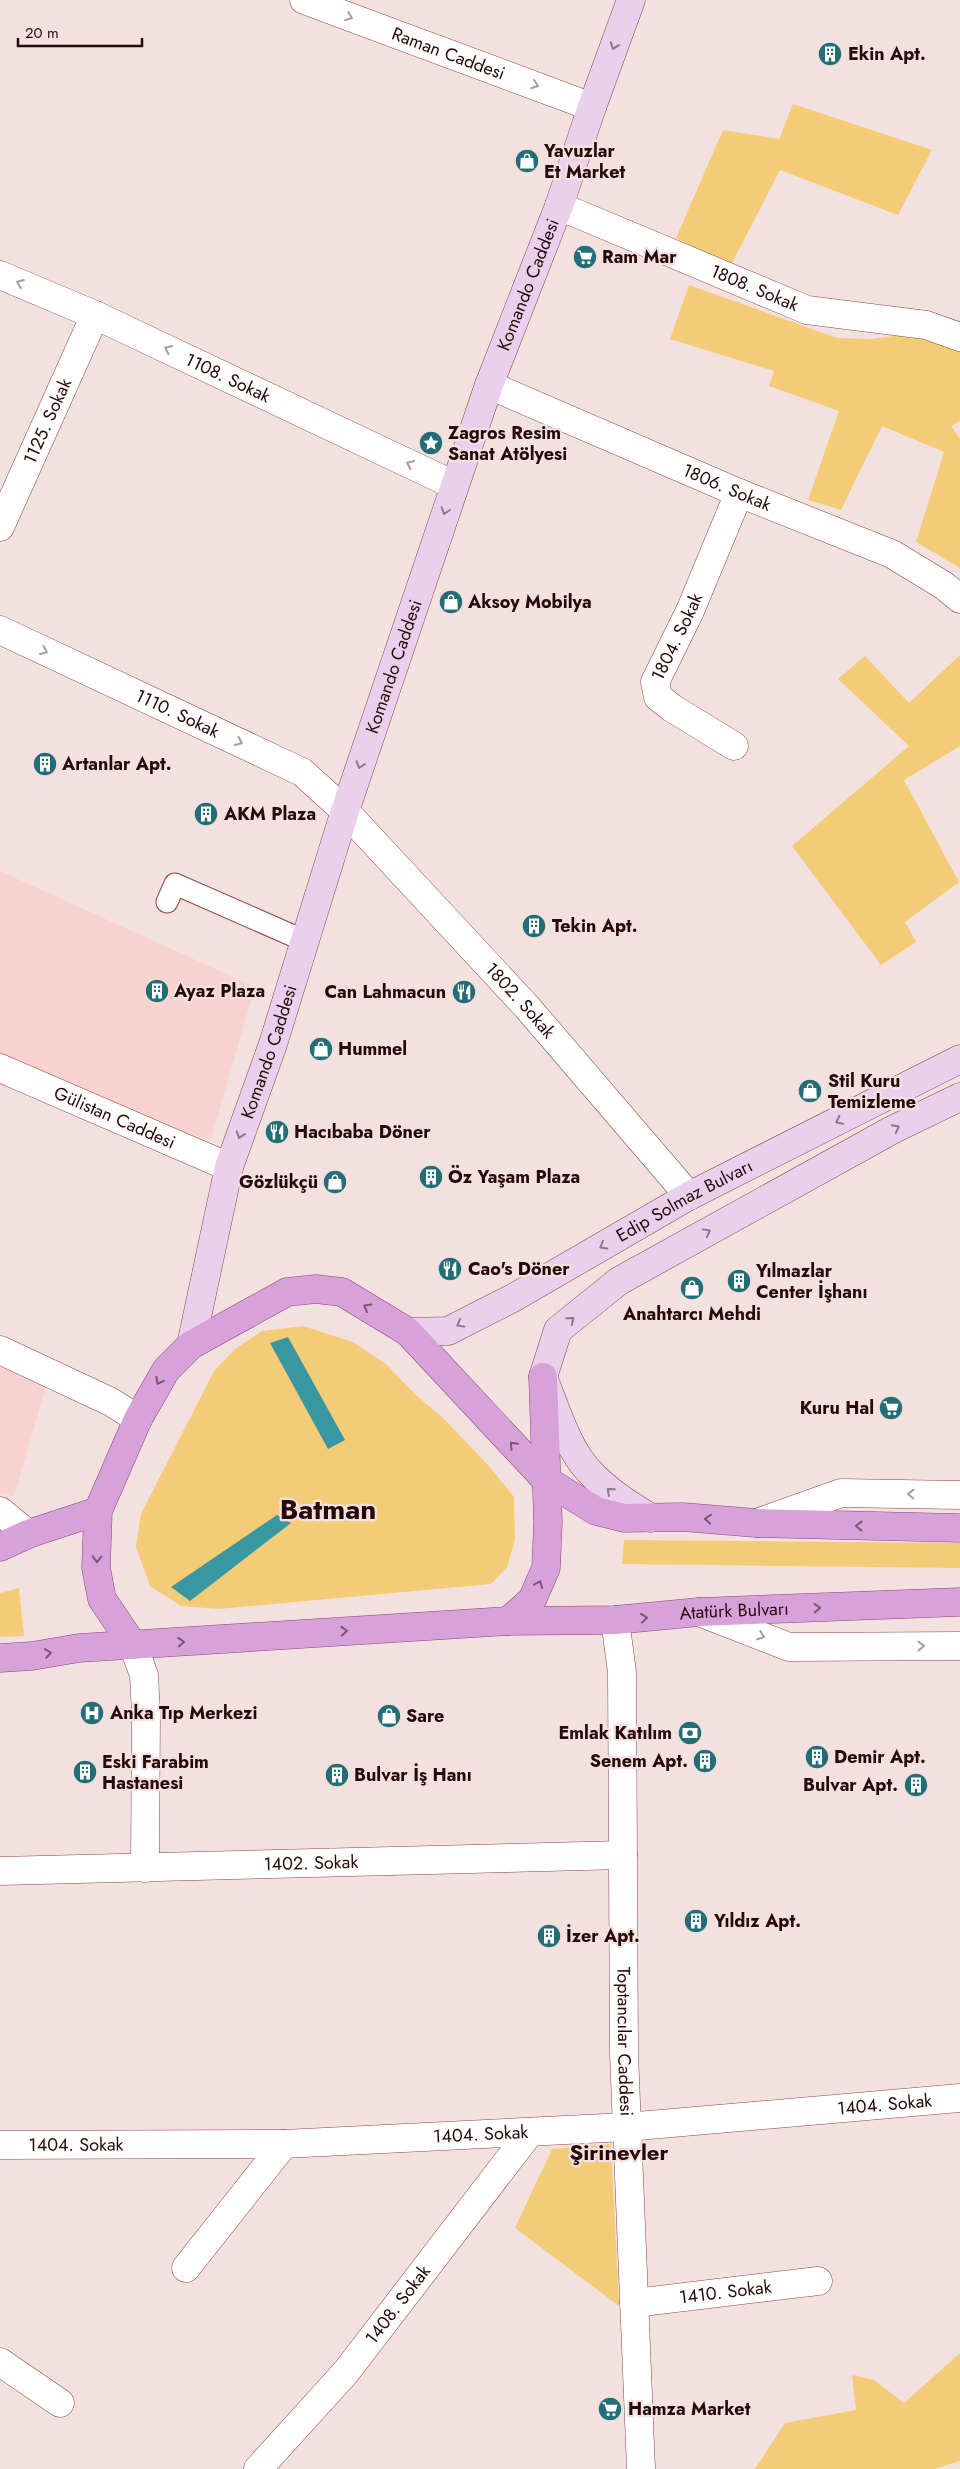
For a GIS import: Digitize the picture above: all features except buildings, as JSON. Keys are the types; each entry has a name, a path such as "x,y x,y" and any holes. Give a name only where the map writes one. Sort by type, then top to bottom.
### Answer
{"main road":[{"name":"Komando Caddesi","path":"191,1345 229,1167 274,1044 345,811 454,484 489,386 559,206 592,107 631,0"},
{"name":"Edip Solmaz Bulvarı","path":"408,1332 448,1331 513,1298 689,1196 960,1058"},
{"name":"Edip Solmaz Bulvarı","path":"543,1377 558,1330 619,1281 892,1130 960,1096"},
{"path":"133,1645 102,1599 96,1568 98,1511 138,1419 166,1370 191,1345 288,1292 316,1289 342,1292 408,1332 546,1480 596,1511 624,1518 683,1517 756,1523 960,1528"},
{"path":"508,1620 532,1600 546,1568 548,1522 543,1377"},
{"path":"543,1377 575,1452 588,1471 614,1496 651,1518"},
{"path":"0,1547 28,1534 98,1511"},
{"name":"Atatürk Bulvarı","path":"133,1645 508,1620 615,1620 699,1612 960,1602"},
{"path":"0,1658 32,1656 79,1648 133,1645"}],"street":[{"name":"Raman Caddesi","path":"304,0 592,107"},
{"name":"1808. Sokak","path":"559,206 807,310 926,324 960,336"},
{"name":"1108. Sokak","path":"0,275 95,315 454,484"},
{"name":"1125. Sokak","path":"0,527 95,315"},
{"name":"1806. Sokak","path":"489,386 739,493 892,554 943,585 960,599"},
{"name":"1804. Sokak","path":"734,746 672,708 658,697 656,682 690,611 739,493"},
{"name":"1110. Sokak","path":"0,630 302,772 345,811"},
{"name":"1802. Sokak","path":"345,811 527,1007 689,1196"},
{"name":"Gülistan Caddesi","path":"0,1068 229,1167"},
{"path":"0,1350 111,1402 138,1419"},
{"path":"756,1523 841,1493 960,1495"},
{"path":"0,1511 28,1534"},
{"path":"699,1612 789,1647 960,1646"},
{"name":"Toptancılar Caddesi","path":"615,1620 622,1672 626,2126 641,2469"},
{"path":"133,1645 144,1675 145,1868"},
{"name":"1402. Sokak","path":"0,1871 623,1856"},
{"name":"1404. Sokak","path":"0,2144 284,2144 626,2126 960,2098"},
{"name":"1408. Sokak","path":"258,2469 346,2372 530,2132"},
{"path":"186,2268 284,2144"},
{"name":"1410. Sokak","path":"634,2303 818,2281"},
{"path":"0,2362 60,2403"}],"lane":[{"path":"167,902 175,884 305,941"}],"shaded area":[{"path":"793,104 932,150 898,215 780,170 730,267 676,238 723,130 779,139"},
{"path":"689,285 837,338 870,339 918,333 960,346 960,421 951,426 960,439 960,568 916,542 944,452 882,426 841,510 808,500 839,411 769,386 774,371 670,339"},
{"path":"960,655 960,746 904,780 959,882 905,922 916,942 881,965 792,846 909,746 838,679 865,656 909,703"},
{"path":"0,871 255,987 211,1139 0,1086"},
{"path":"303,1326 353,1342 386,1364 415,1394 444,1419 488,1465 514,1497 515,1540 507,1567 491,1584 219,1609 181,1606 150,1586 136,1547 141,1514 214,1371 235,1349 262,1331"},
{"path":"0,1339 54,1359 14,1496 0,1493"},
{"path":"624,1540 960,1543 960,1568 622,1564"},
{"path":"19,1588 24,1636 0,1637 0,1593"},
{"path":"611,2144 619,2306 515,2228 552,2149"},
{"path":"960,2353 960,2461 934,2469 755,2469 785,2423 856,2410 852,2375 874,2380 904,2403"}],"water":[{"path":"288,1337 345,1440 328,1449 270,1343"},
{"path":"277,1515 291,1523 190,1601 171,1587"}],"place":[{"name":"Ekin Apt.","path":"830,54"},
{"name":"Yavuzlar Et Market","path":"527,161"},
{"name":"Ram Mar","path":"585,257"},
{"name":"Zagros Resim Sanat Atölyesi","path":"431,443"},
{"name":"Aksoy Mobilya","path":"451,602"},
{"name":"Artanlar Apt.","path":"45,764"},
{"name":"AKM Plaza","path":"206,814"},
{"name":"Tekin Apt.","path":"534,926"},
{"name":"Ayaz Plaza","path":"157,991"},
{"name":"Can Lahmacun","path":"464,992"},
{"name":"Hummel","path":"321,1049"},
{"name":"Stil Kuru Temizleme","path":"810,1091"},
{"name":"Hacıbaba Döner","path":"277,1132"},
{"name":"Öz Yaşam Plaza","path":"431,1177"},
{"name":"Gözlükçü","path":"335,1182"},
{"name":"Cao's Döner","path":"450,1269"},
{"name":"Yılmazlar Center İşhanı","path":"739,1281"},
{"name":"Anahtarcı Mehdi","path":"692,1288"},
{"name":"Kuru Hal","path":"891,1408"},
{"name":"Anka Tıp Merkezi","path":"92,1713"},
{"name":"Sare","path":"389,1716"},
{"name":"Emlak Katılım","path":"690,1733"},
{"name":"Demir Apt.","path":"817,1757"},
{"name":"Senem Apt.","path":"705,1761"},
{"name":"Eski Farabim Hastanesi","path":"85,1772"},
{"name":"Bulvar İş Hanı","path":"337,1775"},
{"name":"Bulvar Apt.","path":"916,1785"},
{"name":"Yıldız Apt.","path":"696,1921"},
{"name":"İzer Apt.","path":"549,1936"},
{"name":"Hamza Market","path":"610,2409"}],"district":[{"name":"Batman","path":"328,1509"},
{"name":"Şirinevler","path":"619,2152"}]}
